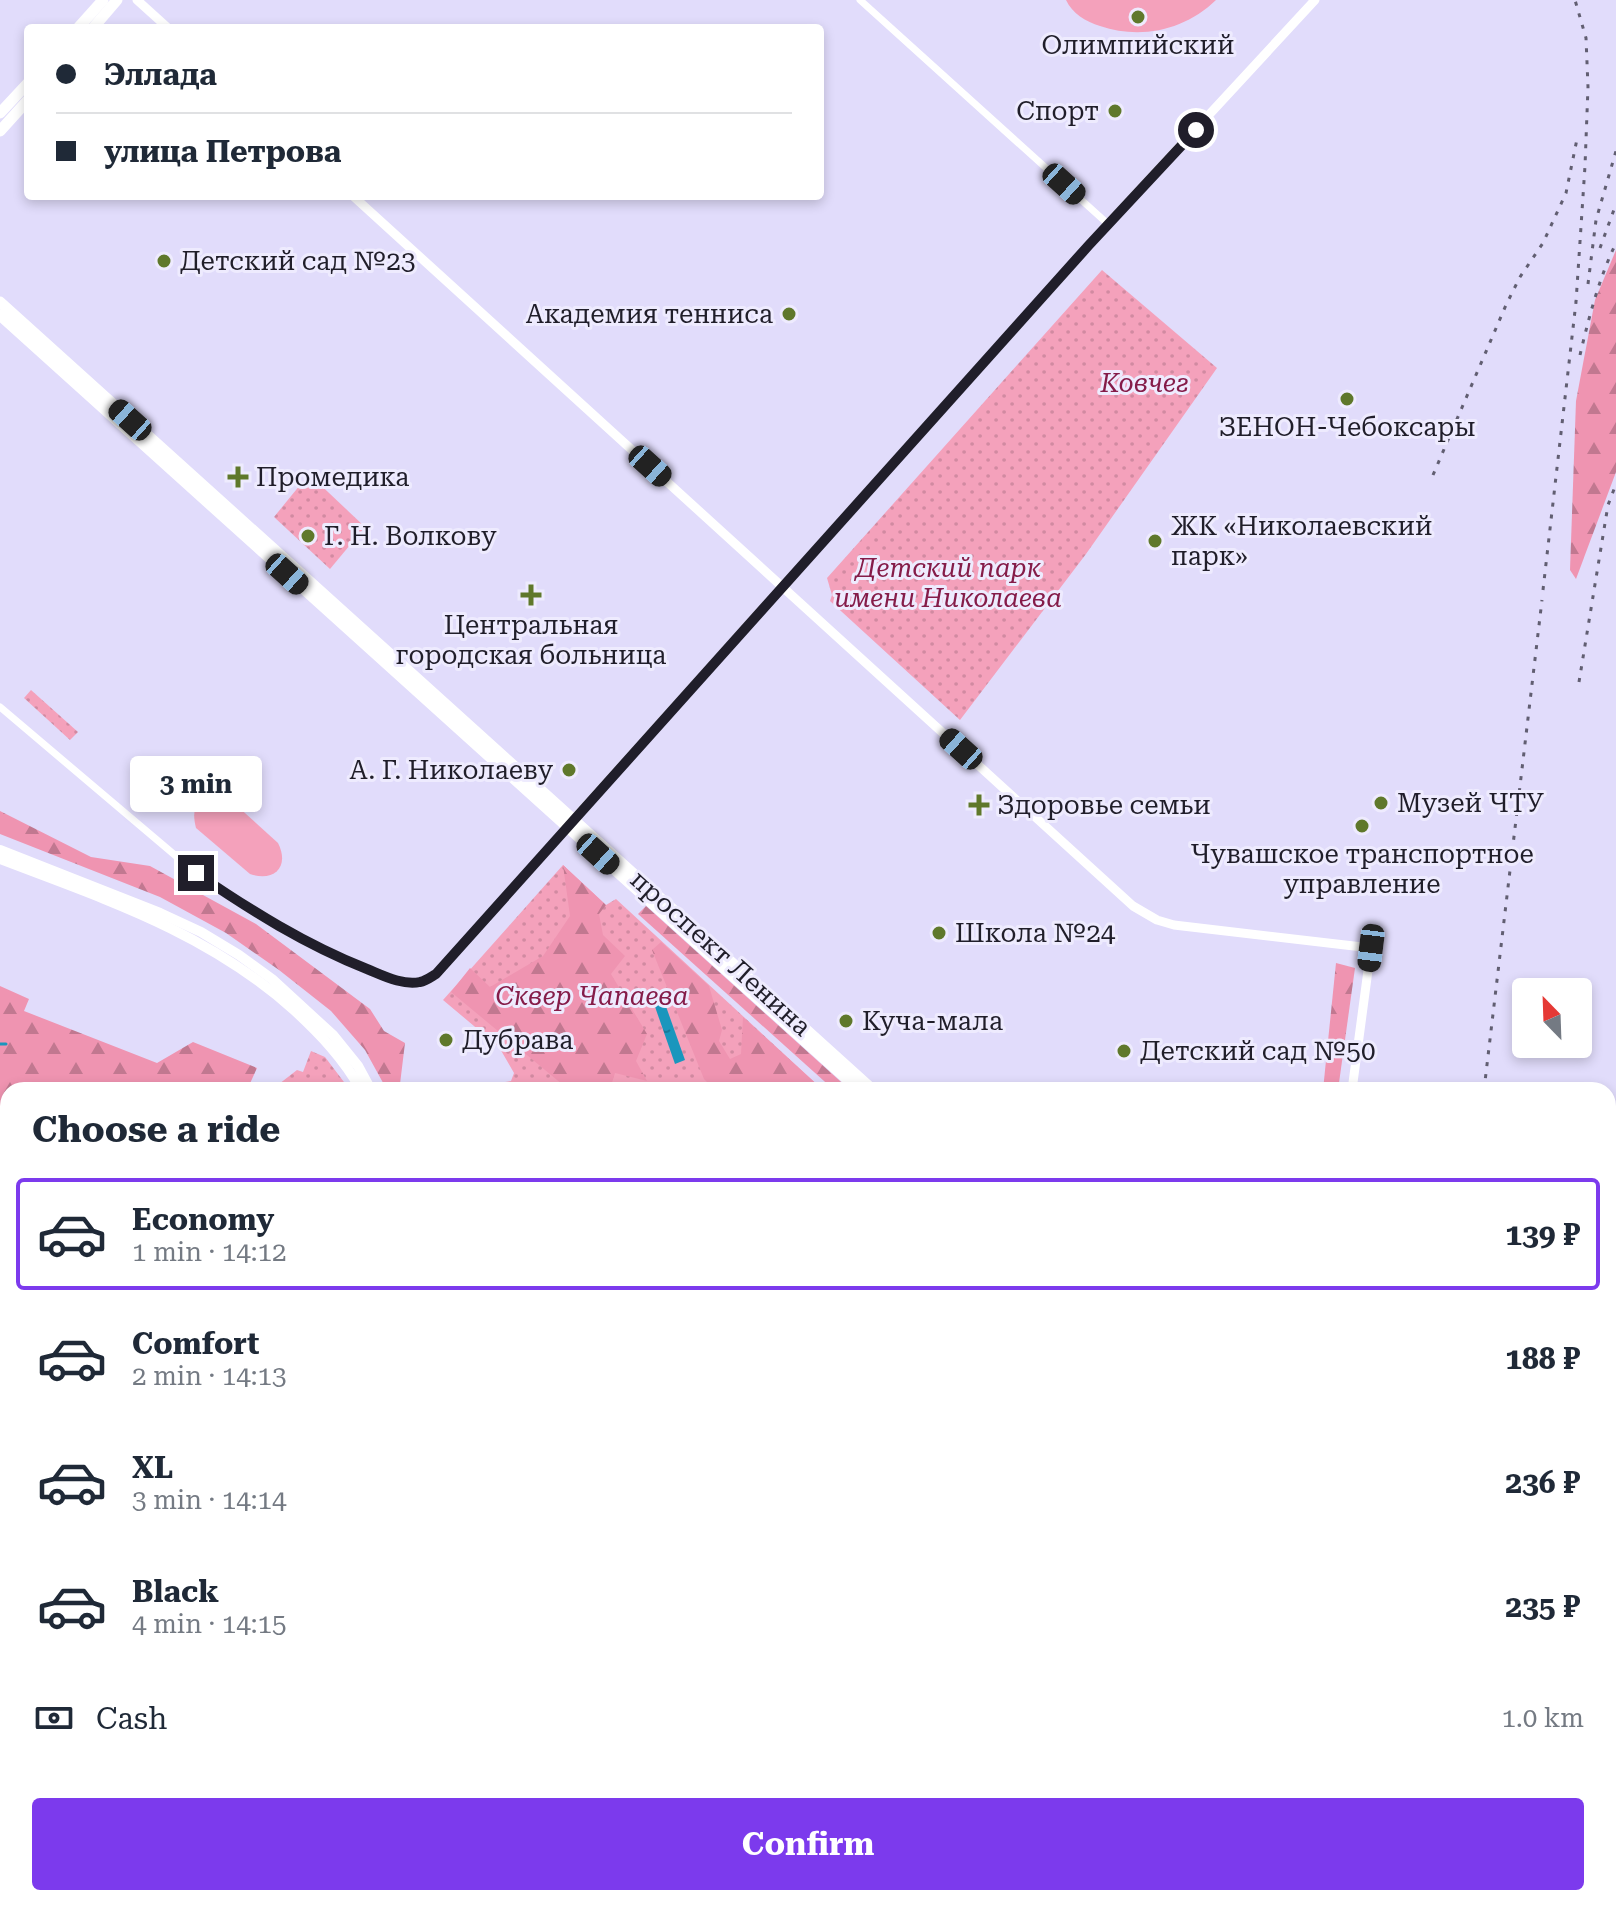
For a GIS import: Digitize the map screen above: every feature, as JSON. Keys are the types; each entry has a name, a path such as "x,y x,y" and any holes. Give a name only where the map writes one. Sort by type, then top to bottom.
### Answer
{"main road":[{"path":"82,24 103,0"},
{"path":"96,24 117,0"},
{"path":"0,113 24,87"},
{"path":"0,131 24,104"},
{"name":"проспект Ленина","path":"0,302 850,1082"},
{"name":"проспект Ленина","path":"0,315 864,1082"},
{"path":"0,850 160,913 201,932 239,955 272,979 333,1035 367,1082"},
{"path":"0,859 149,917 240,968 271,990 309,1024 335,1052 356,1082"}],"street":[{"path":"137,0 164,24"},
{"path":"860,0 1108,224"},
{"path":"0,707 196,873 237,901 340,958 384,976 408,982 427,980 436,974 1108,224 1315,0"},
{"path":"357,200 1133,906 1147,916 1174,925 1371,948 1353,1082"}],"green space":[{"name":"Олимпийский","path":"1066,0 1216,0 1191,19 1176,25 1162,30 1131,32 1090,22 1076,13"},
{"path":"1616,250 1616,472 1576,579 1570,570 1576,401 1595,300"},
{"name":"Детский парк имени Николаева","path":"1102,270 1217,368 1086,554 960,720 830,601 832,595 827,578"},
{"path":"309,474 365,527 330,569 274,517"},
{"path":"31,690 78,732 70,740 24,698"},
{"path":"215,793 225,795 278,843 282,859 273,874 250,874 196,828 196,806"},
{"path":"0,811 91,857 150,866 256,924 370,1009 384,1031 405,1043 400,1082 383,1082 365,1050 331,1011 226,933 160,897 0,834"},
{"name":"Сквер Чапаева","path":"563,865 606,905 616,899 814,1082 505,1082 511,1081 514,1073 499,1047 443,1000"},
{"path":"563,865 606,905 599,914 603,935 625,956 611,974 647,1034 636,1061 647,1081 615,1073 612,1082 559,1082 451,992 470,968 490,987 543,956 570,916"},
{"path":"646,906 841,1082 825,1082 638,914"},
{"path":"661,942 709,986 722,1030 719,1041 730,1059 741,1054 743,1017 814,1082 707,1082 652,950"},
{"path":"1336,963 1355,968 1339,1082 1324,1082"},
{"path":"0,986 29,999 24,1011 157,1063 193,1042 257,1068 251,1082 0,1082"},
{"path":"311,1051 325,1057 344,1082 282,1082 297,1070 303,1072"}],"water":[{"path":"663,998 685,1060 675,1064 653,1001"}],"waterway":[{"path":"0,1044 6,1044"}],"railway":[{"path":"1543,590 1576,302 1585,166 1586,38 1575,0"},
{"path":"1433,475 1506,305 1543,243 1566,193 1577,139"},
{"path":"1588,284 1596,220 1616,151"},
{"path":"1600,248 1616,204"},
{"path":"1580,355 1591,312 1616,243"},
{"path":"1579,682 1608,505 1616,484"},
{"path":"1485,1082 1542,600"}],"place":[{"name":"Олимпийский","path":"1138,17"},
{"name":"Спорт","path":"1115,111"},
{"name":"Детский сад №23","path":"164,261"},
{"name":"Академия тенниса","path":"789,314"},
{"name":"ЗЕНОН-Чебоксары","path":"1347,399"},
{"name":"Промедика","path":"238,477"},
{"name":"Г. Н. Волкову","path":"308,536"},
{"name":"ЖК «Николаевский парк»","path":"1155,541"},
{"name":"Центральная городская больница","path":"531,595"},
{"name":"А. Г. Николаеву","path":"569,770"},
{"name":"Музей ЧТУ","path":"1381,803"},
{"name":"Здоровье семьи","path":"979,805"},
{"name":"Чувашское транспортное управление","path":"1362,826"},
{"name":"Школа №24","path":"939,933"},
{"name":"Куча-мала","path":"846,1021"},
{"name":"Дубрава","path":"446,1040"},
{"name":"Детский сад №50","path":"1124,1051"}],"route":[{"path":"196,873 292,934 340,958 408,982 419,983 436,974 1089,245 1196,130"}],"park label":[{"name":"Ковчег","path":"1145,383"}]}
